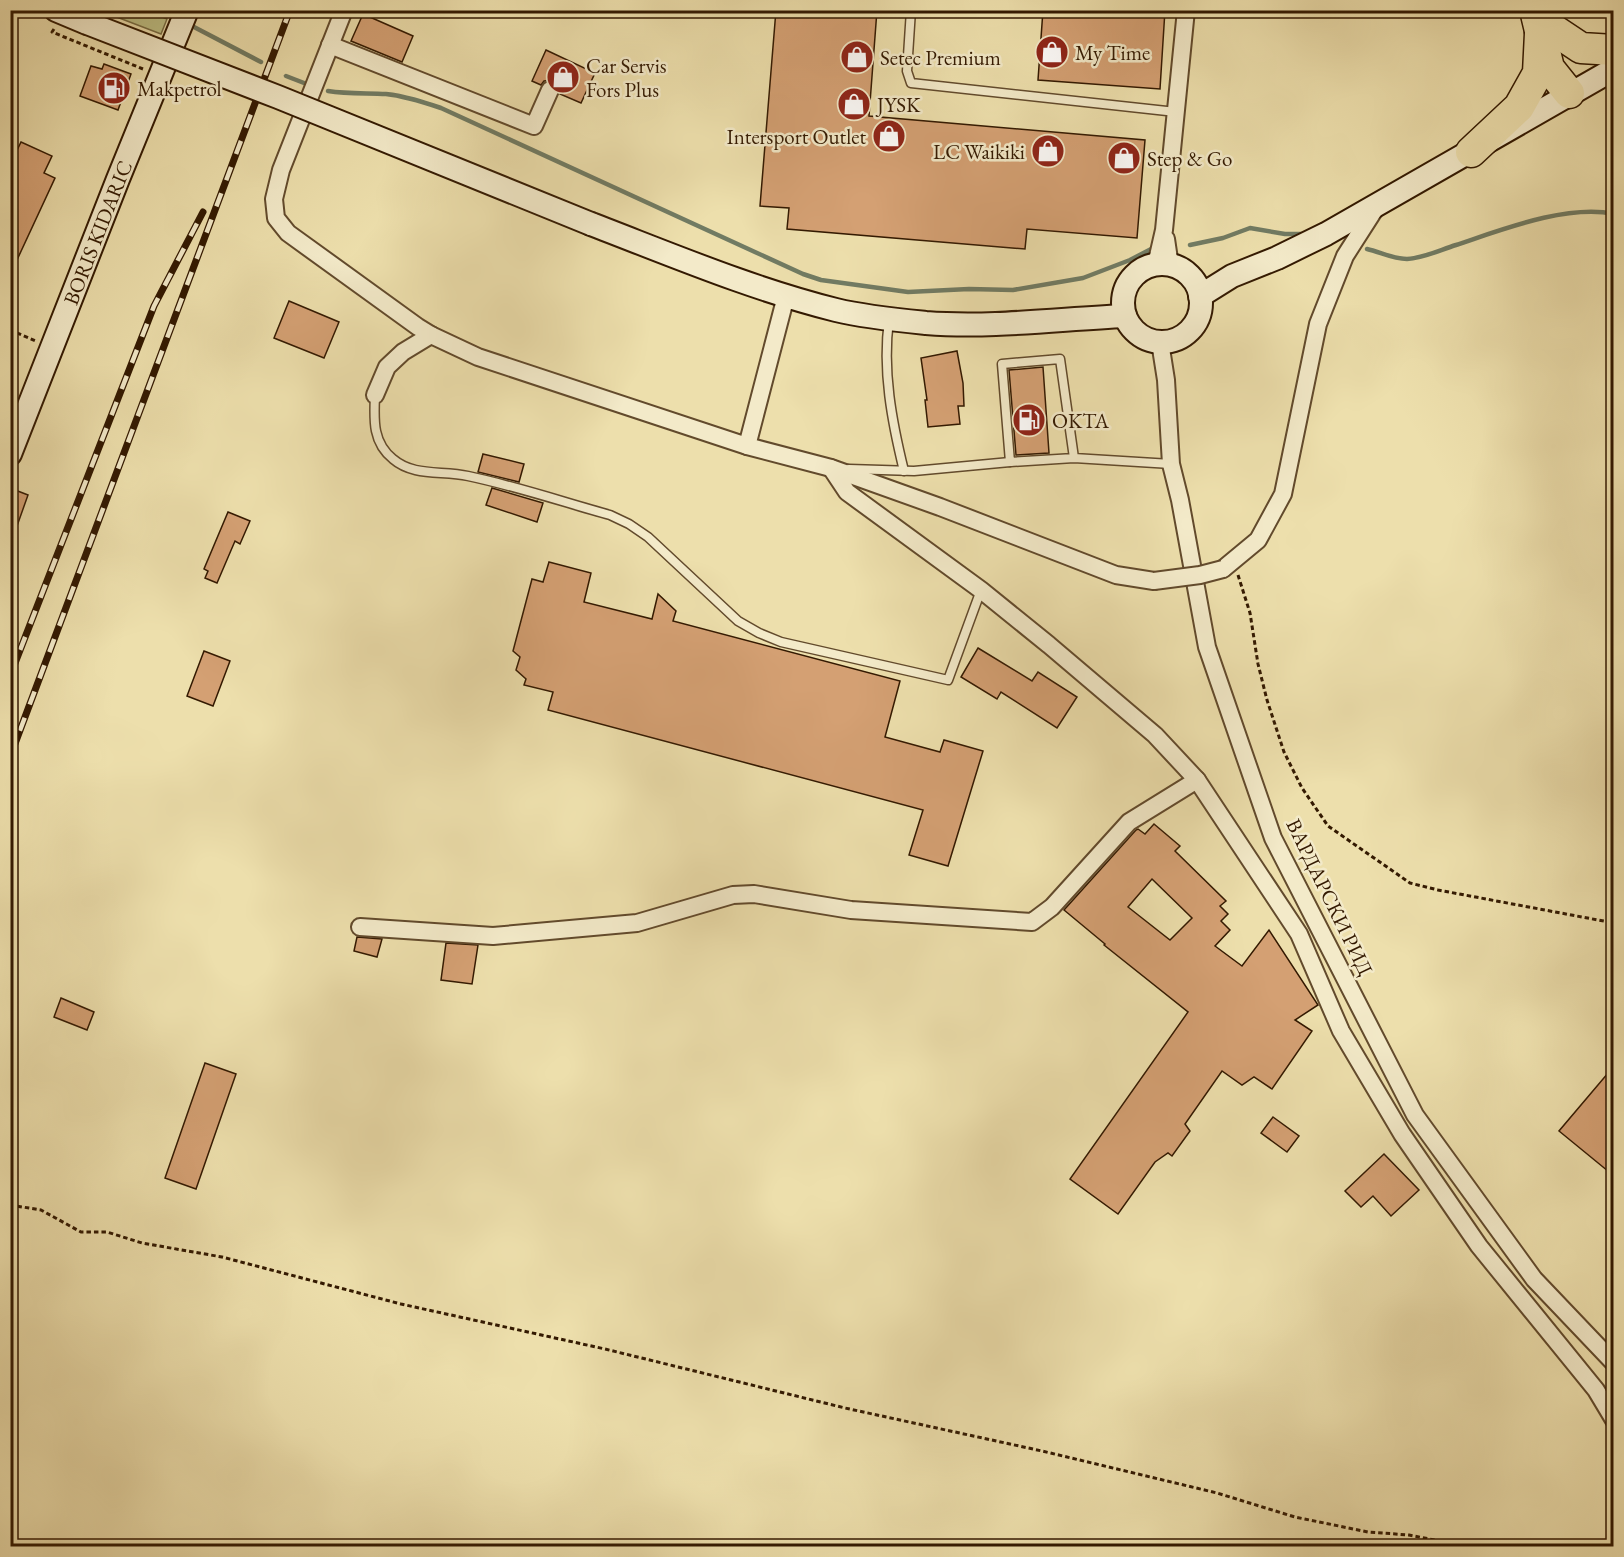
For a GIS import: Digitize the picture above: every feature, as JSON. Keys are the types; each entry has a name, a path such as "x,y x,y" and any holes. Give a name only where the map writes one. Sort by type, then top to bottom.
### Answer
{"highway":[{"path":"1542,21 1581,48 1614,50"},
{"path":"1542,21 1567,62 1569,93"},
{"path":"1472,152 1519,107 1538,73 1542,21"}],"main road":[{"path":"56,10 247,84 591,224 786,296 838,310 889,318 927,323 977,325 1046,322 1124,308"},
{"name":"BORIS KIDARIC","path":"10,454 187,10"},
{"path":"1196,288 1232,276 1310,242 1472,152 1569,93 1614,69"},
{"path":"1164,265 1185,273 1196,288 1200,310 1197,321 1182,337 1166,342 1149,340 1132,328 1124,308 1130,281 1138,273 1164,265"}],"street":[{"path":"344,10 281,170 274,199 276,218 288,233 397,313 431,335 478,357 747,447 831,468 940,507 1116,575 1154,581 1230,571 1258,540 1283,494 1318,324 1345,256 1378,204"},
{"path":"1164,265 1164,230 1186,10"},
{"path":"330,45 534,126 550,90"},
{"path":"747,447 786,296"},
{"path":"375,395 387,367 403,352 431,335"},
{"name":"ВАРДАРСКИ РИД","path":"1166,342 1171,464 1180,500 1207,647 1273,838 1414,1115 1534,1279 1614,1363"},
{"path":"831,468 847,492 981,590 1049,645 1155,735 1197,780 1299,934 1341,1031 1402,1134 1479,1246 1596,1390 1614,1420"},
{"path":"360,927 493,936 637,923 733,895 754,894 851,910 1032,922 1052,907 1129,822 1197,780"}],"lane":[{"path":"911,10 907,71 911,83 1177,112"},
{"path":"889,318 887,370 892,417 904,471"},
{"path":"1010,462 1002,364 1060,359 1074,458"},
{"path":"375,395 373,425 380,444 393,459 409,469 427,473 466,475 610,515 648,537 738,621 781,642 948,680 981,590"},
{"path":"831,468 904,471 1074,458 1171,464"}],"path":[{"path":"83,45 161,76"},
{"path":"10,330 51,348"},
{"path":"1230,571 1250,614 1258,664 1284,752 1302,788 1328,826 1410,883 1614,923"},
{"path":"10,1205 41,1210 81,1232 107,1232 142,1243 222,1257 401,1304 605,1349 844,1408 1042,1451 1217,1493 1294,1517 1368,1532 1409,1535 1465,1546"}],"green space":[{"path":"101,11 149,11 167,19 161,34"}],"building":[{"path":"776,10 877,10 869,116 1145,140 1137,238 1027,229 1025,249 787,229 789,208 760,206"},
{"path":"1043,10 1165,10 1160,89 1038,80"},
{"path":"363,14 413,36 402,62 351,41"},
{"name":"Car Servis Fors Plus","path":"546,50 595,73 581,103 560,94 559,84 554,80 544,81 541,85 532,81"},
{"path":"104,64 131,74 118,110 80,96 91,66 102,69"},
{"path":"21,142 52,156 44,173 55,178 10,275 10,165"},
{"path":"289,301 339,322 324,358 274,338"},
{"path":"957,351 963,383 964,406 958,406 960,424 928,427 921,358"},
{"path":"1043,367 1049,453 1016,455 1009,370"},
{"path":"483,454 524,464 519,482 478,472"},
{"path":"10,488 28,495 12,540 10,540"},
{"path":"492,488 543,503 537,522 486,505"},
{"path":"228,512 250,521 240,544 235,541 217,583 205,578 208,571 204,569"},
{"path":"549,562 591,573 584,602 652,619 658,594 676,611 673,621 900,681 885,737 940,752 944,740 983,751 948,866 909,855 923,810 548,710 553,692 524,685 526,679 516,670 520,657 513,651 532,579 543,582"},
{"path":"978,648 1032,681 1038,672 1077,697 1057,728 1001,692 997,699 961,677"},
{"path":"204,651 230,661 213,706 187,696"},
{"path":"1154,824 1180,846 1175,851 1226,901 1220,906 1228,914 1221,921 1230,930 1215,946 1242,966 1269,930 1318,1005 1295,1020 1312,1031 1272,1089 1254,1077 1242,1085 1222,1071 1185,1124 1190,1131 1172,1156 1168,1153 1155,1162 1118,1214 1070,1179 1188,1012 1064,910 1136,830 1145,834","holes":["1152,879 1192,918 1170,940 1128,907"]},
{"path":"357,937 382,939 377,957 354,951"},
{"path":"446,943 478,945 472,984 441,980"},
{"path":"61,998 94,1012 87,1030 54,1017"},
{"path":"205,1063 236,1074 196,1189 165,1178"},
{"path":"1614,1066 1614,1176 1559,1131"},
{"path":"1273,1117 1299,1136 1287,1152 1261,1133"},
{"path":"1384,1154 1419,1190 1391,1216 1373,1196 1361,1207 1345,1191"}],"waterway":[{"path":"164,10 173,15"},
{"path":"194,27 261,62"},
{"path":"286,76 304,83"},
{"path":"328,91 393,95 441,108 803,274 821,280 908,292 969,289 1013,290 1083,278 1130,260 1155,247"},
{"path":"1367,249 1407,259 1555,215 1596,212 1614,214"},
{"path":"1190,245 1223,238 1250,228 1285,234 1301,234"}],"railway":[{"path":"10,757 290,10"},
{"path":"10,676 154,306 203,212"}],"place":[{"name":"My Time","path":"1052,52"},
{"name":"Setec Premium","path":"857,57"},
{"name":"Car Servis Fors Plus","path":"563,77"},
{"name":"Makpetrol","path":"114,88"},
{"name":"JYSK","path":"854,104"},
{"name":"Intersport Outlet","path":"889,136"},
{"name":"LC Waikiki","path":"1048,151"},
{"name":"Step & Go","path":"1124,158"},
{"name":"OKTA","path":"1029,420"}]}
